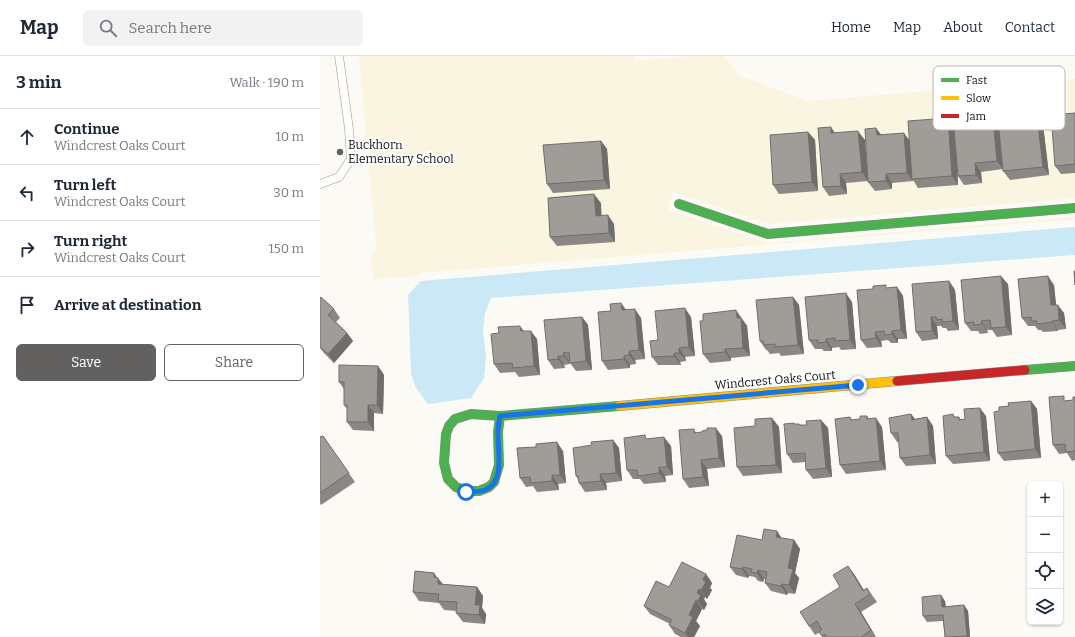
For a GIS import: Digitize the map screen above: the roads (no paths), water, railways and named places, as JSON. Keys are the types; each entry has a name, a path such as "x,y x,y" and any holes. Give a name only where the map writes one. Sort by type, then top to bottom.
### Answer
{"street":[{"path":"679,204 768,234 1075,208"},
{"name":"Windcrest Oaks Court","path":"500,416 498,432 498,467 494,484 486,490 476,492 466,492 456,489 448,481 444,467 444,442 447,428 455,419 466,415 481,413 500,416 1075,366"}],"lane":[{"path":"320,184 339,177 351,159 339,56"}],"water":[{"path":"1075,227 1075,255 491,298 485,313 483,330 486,358 484,378 471,398 428,404 416,388 411,374 408,295 421,281"}],"place":[{"name":"Buckhorn Elementary School","path":"340,152"}]}
